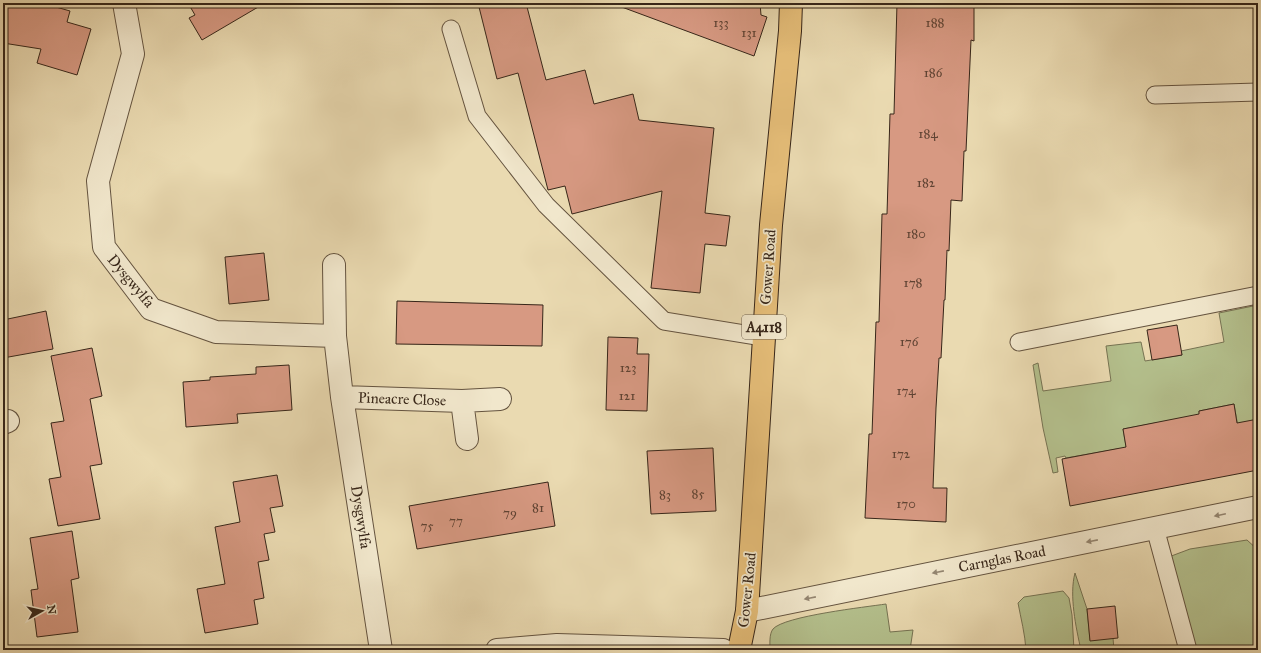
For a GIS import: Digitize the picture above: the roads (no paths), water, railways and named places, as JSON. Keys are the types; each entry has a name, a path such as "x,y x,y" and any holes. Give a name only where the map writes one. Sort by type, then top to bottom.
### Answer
{"main road":[{"name":"Gower Road","path":"739,650 747,611 770,225 790,31 791,3"}],"street":[{"name":"Dysgwylfa","path":"124,3 133,54 98,180 104,247 151,309 216,332 335,336"},
{"name":"Dysgwylfa","path":"334,265 335,336 342,397 381,650"},
{"name":"Pineacre Close","path":"342,397 462,401 500,399"},
{"name":"Pineacre Close","path":"462,401 467,439"},
{"name":"Carnglas Road","path":"747,611 1258,507"},
{"path":"497,650 557,645 723,650"}],"lane":[{"path":"451,29 477,116 546,205 664,321 763,337"},
{"path":"1155,95 1258,92"},
{"path":"1019,342 1258,295"},
{"path":"1155,528 1188,650"}]}
